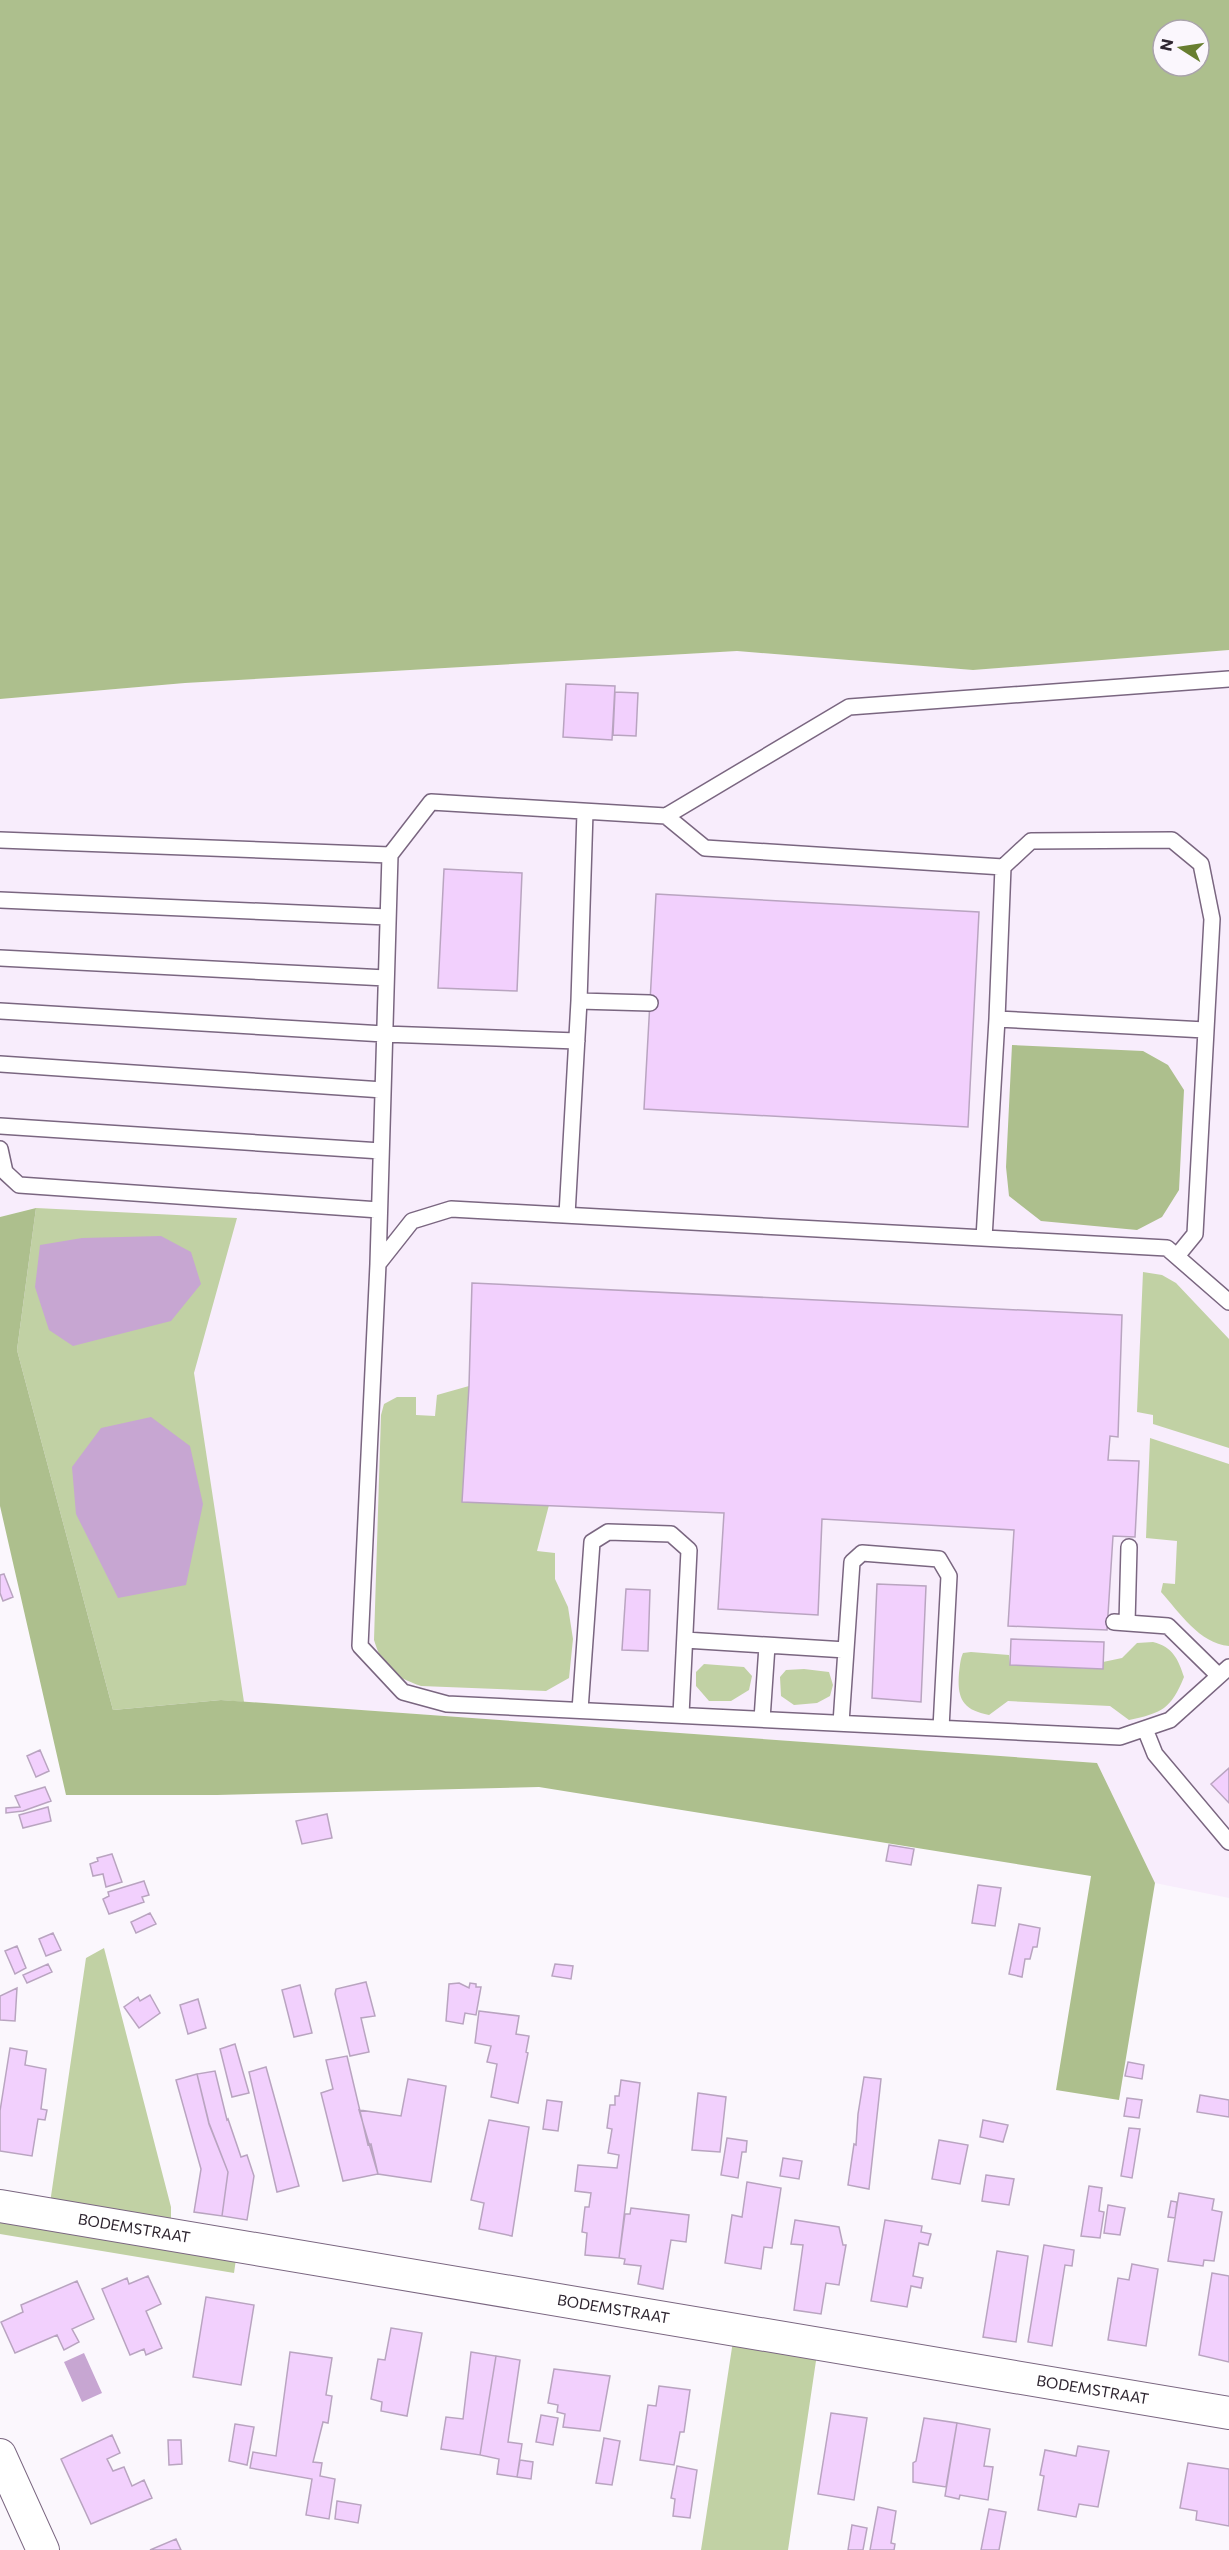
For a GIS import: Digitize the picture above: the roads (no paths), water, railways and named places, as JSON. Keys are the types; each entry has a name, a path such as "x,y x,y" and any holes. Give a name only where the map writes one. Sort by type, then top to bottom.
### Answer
{"street":[{"name":"BODEMSTRAAT","path":"0,2206 1229,2413"},
{"path":"3,2471 43,2550"}],"lane":[{"path":"1129,1547 1121,1623 1168,1626 1224,1672 1170,1720 1120,1737 447,1704 403,1692 360,1646 378,1264 390,855 431,802 666,816 849,707 1229,679"},
{"path":"567,1215 579,1001 585,812"},
{"path":"666,816 705,848 1003,867"},
{"path":"0,840 390,855"},
{"path":"984,1238 1003,867 1031,841 1172,840 1201,864 1212,919 1195,1234 1177,1256"},
{"path":"0,900 388,917"},
{"path":"0,958 386,978"},
{"path":"579,1001 650,1003"},
{"path":"0,1011 384,1034 577,1041"},
{"path":"997,1018 1205,1030"},
{"path":"0,1064 383,1090"},
{"path":"0,1126 381,1151"},
{"path":"0,1149 5,1172 19,1185 379,1210"},
{"path":"378,1264 412,1221 451,1209 1167,1248 1229,1302"},
{"path":"580,1710 592,1542 608,1532 671,1534 689,1550 681,1715"},
{"path":"842,1723 852,1562 862,1553 939,1559 949,1576 941,1728"},
{"path":"685,1640 846,1650"},
{"path":"762,1719 767,1646"},
{"path":"1145,1729 1155,1754 1229,1842"}]}
